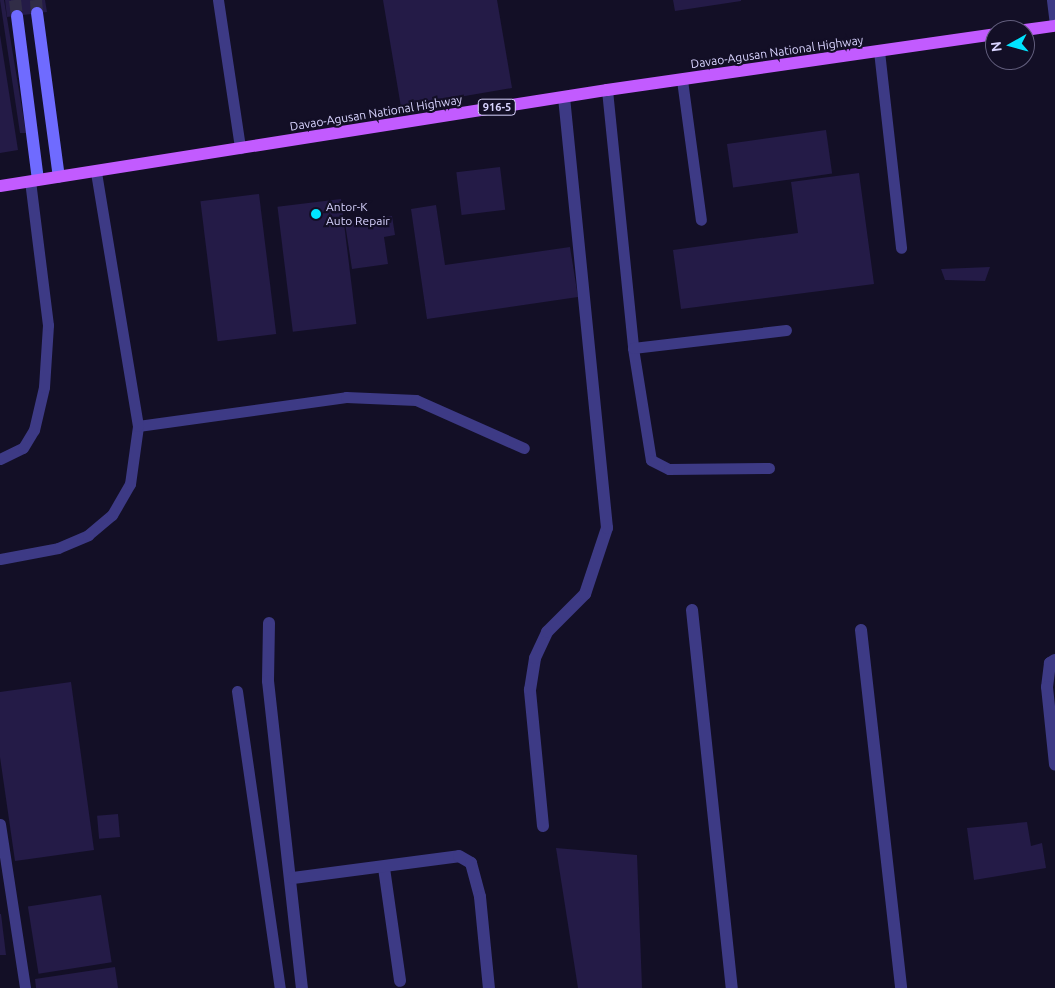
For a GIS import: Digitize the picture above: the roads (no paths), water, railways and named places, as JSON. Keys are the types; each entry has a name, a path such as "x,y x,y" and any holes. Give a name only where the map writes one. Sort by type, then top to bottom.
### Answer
{"main road":[{"path":"37,13 59,177"},
{"path":"17,16 34,180"},
{"path":"1035,28 1055,25"},
{"name":"Davao-Agusan National Highway","path":"0,186 607,90 985,35"}],"street":[{"path":"543,826 530,690 535,658 547,632 585,594 607,528 564,97"},
{"path":"692,610 732,988"},
{"path":"269,623 268,681 293,878 302,988"},
{"path":"861,630 901,988"},
{"path":"1055,660 1050,663 1047,687 1055,765"},
{"path":"293,878 384,868 459,856 471,863 480,897 488,988"},
{"path":"384,868 400,981"}],"lane":[{"path":"218,0 240,148"},
{"path":"1052,0 1055,25"},
{"path":"879,51 902,248"},
{"path":"682,80 701,220"},
{"path":"607,90 633,348 651,460 669,469 769,468"},
{"path":"0,560 58,548 88,535 112,515 130,484 138,426 96,171"},
{"path":"0,459 23,448 34,430 47,355 34,180"},
{"path":"633,348 786,330"},
{"path":"138,426 346,397 416,400 524,448"},
{"path":"237,691 280,988"},
{"path":"0,824 4,881 25,988"}],"tunnel":[{"path":"15,0 17,16"},
{"path":"36,0 37,13"}],"place":[{"name":"Antor-K Auto Repair","path":"316,214"}]}
